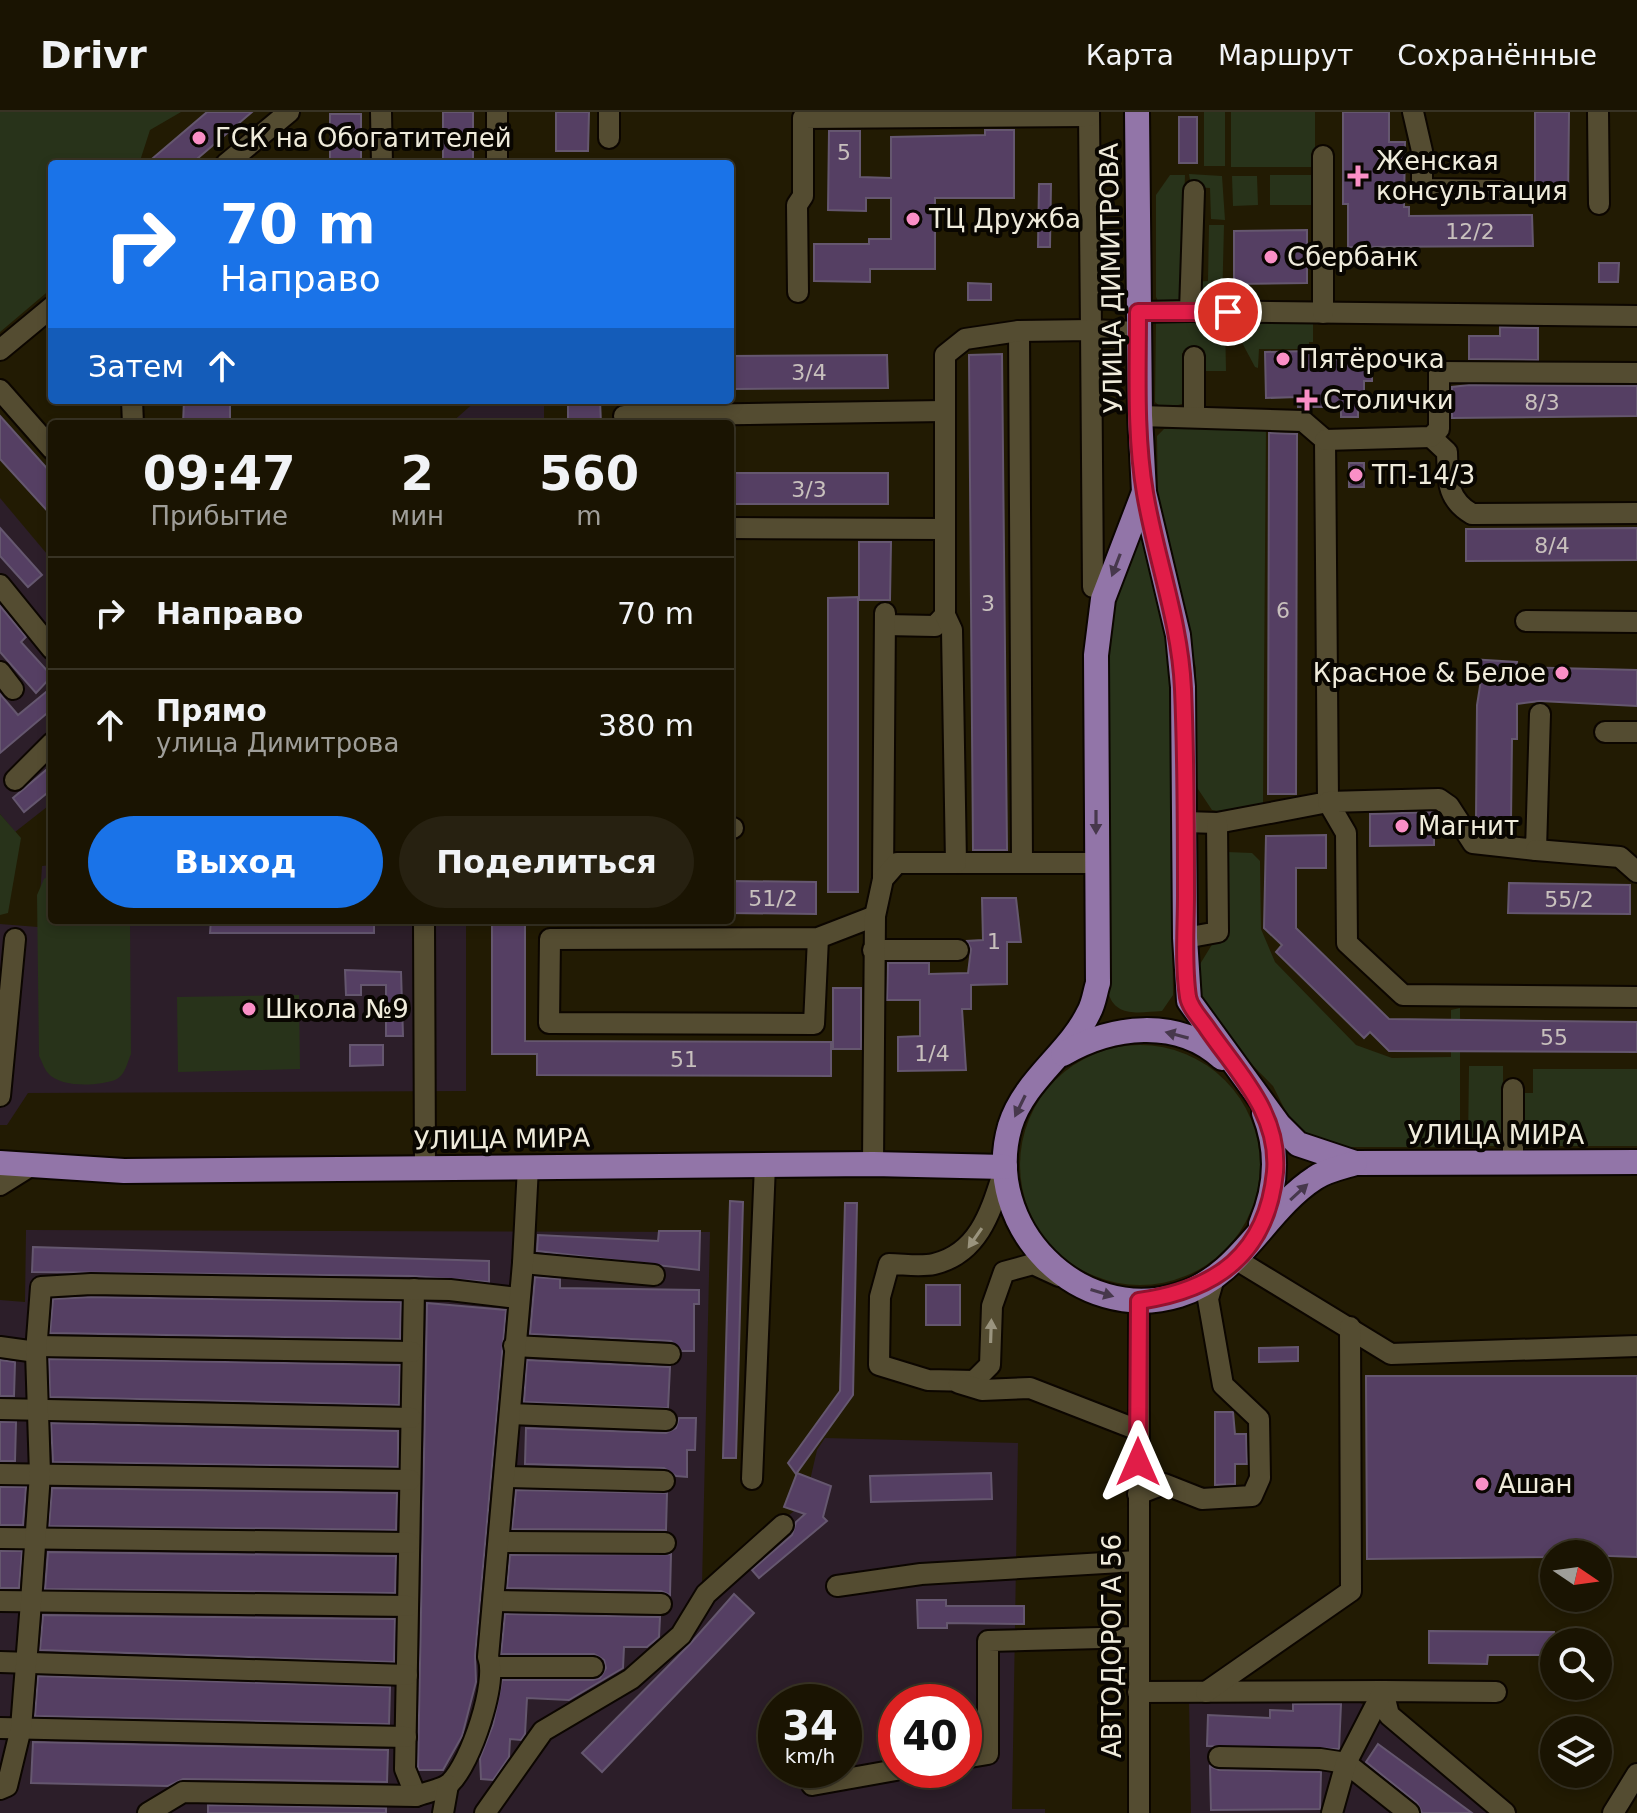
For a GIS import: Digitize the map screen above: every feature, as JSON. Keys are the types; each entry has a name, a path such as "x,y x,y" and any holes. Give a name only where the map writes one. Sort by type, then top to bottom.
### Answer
{"main road":[{"name":"УЛИЦА ДИМИТРОВА","path":"1137,112 1138,322 1144,492"},
{"path":"1144,492 1178,635 1183,687 1185,938 1189,1001 1259,1100 1298,1144 1355,1163"},
{"path":"1144,492 1103,599 1096,655 1098,983 1090,1012 1058,1057 1029,1088 1011,1125 1005,1167 1009,1200 1022,1230 1041,1257 1066,1279 1101,1295 1139,1301 1178,1295 1214,1278 1237,1260 1255,1237 1317,1176 1355,1163"},
{"path":"1058,1057 1087,1040 1109,1034 1154,1030 1187,1037 1217,1053 1242,1075"},
{"path":"1255,1237 1270,1205 1275,1169 1272,1133 1259,1100"},
{"name":"УЛИЦА МИРА","path":"1355,1163 1637,1162"},
{"name":"УЛИЦА МИРА","path":"0,1163 124,1171 873,1164 1005,1167"}],"street":[{"path":"231,160 289,112"},
{"path":"381,112 382,160"},
{"path":"497,112 497,160"},
{"path":"609,112 609,138"},
{"path":"1413,112 1422,151 1422,189 1500,190"},
{"path":"1598,112 1599,204"},
{"path":"798,292 797,205 803,196 803,118 1089,114 1093,587"},
{"path":"1323,156 1323,313"},
{"path":"1190,311 1194,191"},
{"path":"0,350 48,310"},
{"path":"956,863 952,630 945,615 945,355 965,339 1019,331 1091,330 1190,311 1637,316"},
{"path":"1019,331 1022,863"},
{"path":"1194,357 1194,417"},
{"path":"1140,416 1303,421 1325,440 1431,437 1439,429 1439,372 1637,373"},
{"path":"0,390 48,444"},
{"path":"624,413 944,411"},
{"path":"1431,437 1447,452 1448,488 1457,505 1472,514 1637,513"},
{"path":"1325,440 1328,802 1346,833 1347,943 1403,995 1637,997"},
{"path":"734,528 945,529"},
{"path":"0,585 48,644"},
{"path":"873,1164 873,950 875,916 883,879 885,619 935,626 945,615"},
{"path":"1526,621 1637,622"},
{"path":"0,672 13,689"},
{"path":"1536,850 1540,714"},
{"path":"1605,732 1637,732"},
{"path":"15,780 48,747"},
{"path":"1185,822 1217,823 1328,802 1439,799 1449,806 1473,843 1620,857 1637,872"},
{"path":"1185,938 1218,932 1217,823"},
{"path":"883,879 897,863 1096,863"},
{"path":"818,938 814,1024 549,1023 550,929 818,938 875,916"},
{"path":"424,924 425,1168"},
{"path":"0,1096 15,939"},
{"path":"873,950 958,950"},
{"path":"1513,1089 1513,1163"},
{"path":"0,1185 32,1165"},
{"path":"752,1479 765,1165"},
{"path":"443,1813 448,1785 466,1763 481,1727 492,1667 488,1657 505,1477 517,1298 523,1263 528,1167"},
{"path":"1005,1167 988,1218 968,1248 934,1264 889,1264 880,1297 879,1365 928,1380 974,1381 990,1365 992,1306 1004,1272 1033,1264 1066,1279"},
{"path":"1237,1260 1391,1354 1637,1346"},
{"path":"523,1263 654,1275"},
{"path":"1138,1494 1164,1484 1202,1499 1252,1496 1260,1478 1259,1419 1223,1385 1208,1299 1214,1278"},
{"path":"0,1789 7,1786 12,1775 10,1728 26,1663 31,1602 40,1474 36,1349 41,1287 414,1289 517,1298"},
{"path":"414,1289 405,1769 416,1796"},
{"path":"952,1381 982,1390 1030,1388 1138,1430 1139,1301"},
{"path":"1206,1692 1351,1591 1350,1327"},
{"path":"514,1346 670,1354"},
{"path":"0,1347 412,1352"},
{"path":"0,1409 411,1418"},
{"path":"510,1414 666,1420"},
{"name":"АВТОДОРОГА 56","path":"1138,1430 1139,1813"},
{"path":"0,1474 410,1480"},
{"path":"505,1477 664,1481"},
{"path":"485,1813 543,1731 631,1679 681,1635 706,1594 783,1525"},
{"path":"0,1538 409,1543"},
{"path":"499,1542 665,1543"},
{"path":"837,1586 921,1574 1138,1561"},
{"path":"0,1601 408,1606"},
{"path":"494,1601 661,1604"},
{"path":"982,1755 988,1754 988,1641 1138,1637"},
{"path":"0,1662 407,1675"},
{"path":"492,1667 593,1667"},
{"path":"1332,1813 1346,1763 1383,1691"},
{"path":"1383,1691 1389,1715 1505,1813"},
{"path":"1138,1692 1496,1692"},
{"path":"10,1728 406,1737"},
{"path":"1219,1757 1320,1759 1346,1763 1409,1813"},
{"path":"1613,1813 1637,1774"},
{"path":"148,1813 183,1792 416,1796 448,1785"}],"shaded area":[{"path":"472,404 544,404 544,420 454,420"},
{"path":"0,498 48,555 48,806 15,832 0,814"},
{"name":"Школа №9","path":"48,865 48,924 466,924 466,1091 28,1093 7,1125 0,1125 0,924 38,927 42,866"},
{"path":"26,1230 710,1232 702,1586 805,1502 817,1450 825,1438 1018,1443 1012,1809 1045,1809 1045,1813 0,1813 0,1300 25,1302"},
{"path":"1353,1698 1386,1720 1493,1813 1191,1813 1189,1700"}],"green space":[{"path":"0,112 181,112 150,130 140,160 48,160 48,291 0,332"},
{"path":"1204,112 1225,112 1225,166 1204,166"},
{"path":"1231,112 1315,112 1315,167 1231,167"},
{"path":"1189,174 1222,176 1225,220 1211,219 1210,188 1191,187"},
{"path":"1170,175 1185,175 1181,296 1176,305 1160,305 1156,297 1156,195"},
{"path":"1270,175 1315,175 1315,205 1270,205"},
{"path":"1232,176 1257,176 1258,205 1233,206"},
{"path":"1209,225 1224,225 1222,306 1199,304 1195,282 1208,281"},
{"path":"1156,321 1225,321 1226,371 1205,371 1203,353 1182,353 1182,404 1163,409 1155,402"},
{"path":"1231,322 1313,322 1313,342 1309,342 1309,349 1259,349 1258,368"},
{"path":"1266,427 1263,806 1218,811 1212,810 1196,786 1196,668 1158,506 1157,436 1164,429"},
{"path":"1143,531 1169,647 1173,995 1162,1011 1138,1012 1118,1007 1109,995 1110,620 1136,538"},
{"path":"0,814 21,838 8,913 0,915"},
{"path":"1227,852 1252,853 1260,861 1261,929 1275,962 1356,1045 1392,1058 1451,1057 1451,1010 1460,1008 1460,1147 1327,1147 1299,1138 1273,1086 1206,1018 1197,969 1216,938"},
{"path":"48,876 48,924 130,924 131,1054 123,1072 115,1080 99,1084 61,1081 48,1073 39,1056 37,895"},
{"path":"299,995 300,1069 178,1072 177,997"},
{"path":"1140,1045 1163,1047 1186,1054 1207,1065 1225,1080 1240,1098 1251,1119 1258,1142 1258,1188 1251,1211 1240,1232 1225,1250 1207,1265 1186,1276 1163,1283 1140,1285 1117,1283 1094,1276 1073,1265 1055,1250 1040,1232 1029,1211 1022,1188 1020,1165 1022,1142 1029,1119 1040,1098 1055,1080 1073,1065 1094,1054 1117,1047"},
{"path":"1469,1066 1503,1066 1503,1093 1533,1093 1533,1069 1637,1069 1637,1146 1468,1146"}],"building":[{"name":"ГСК на Обогатителей","path":"207,112 252,112 196,160 151,160"},
{"path":"443,112 473,112 473,160 443,160"},
{"path":"556,112 589,112 588,151 556,151"},
{"path":"1343,112 1389,112 1389,142 1405,142 1404,207 1409,207 1409,216 1532,215 1533,246 1348,247 1348,204 1343,204"},
{"path":"1535,112 1569,112 1568,200 1535,200"},
{"path":"330,114 361,114 361,160 330,160"},
{"path":"1179,117 1197,117 1197,163 1179,163"},
{"name":"ТЦ Дружба","path":"985,130 1014,130 1014,198 935,198 935,269 870,269 870,282 814,281 814,244 869,244 869,239 891,239 891,198 866,198 866,211 828,210 829,131 860,131 860,177 891,178 891,137 985,135"},
{"path":"1039,184 1051,184 1050,247 1038,247"},
{"name":"Сбербанк","path":"1307,230 1307,283 1234,284 1234,231"},
{"path":"1599,263 1619,263 1618,282 1599,282"},
{"path":"968,283 991,284 991,300 968,300"},
{"path":"1500,327 1538,328 1538,360 1469,359 1469,336 1500,336"},
{"path":"1307,351 1308,354 1328,354 1328,360 1352,360 1352,366 1372,365 1372,381 1364,381 1364,399 1358,399 1358,417 1341,417 1341,407 1298,407 1298,397 1266,398 1265,352"},
{"path":"1002,354 1007,850 973,850 969,355"},
{"path":"887,355 888,388 734,389 734,356"},
{"path":"1637,386 1637,416 1452,418 1452,387"},
{"path":"184,404 230,404 230,419 183,420"},
{"path":"568,404 600,404 601,420 568,420"},
{"path":"0,416 48,470 48,512 0,459"},
{"path":"1269,433 1297,434 1296,794 1268,794"},
{"name":"ТП-14/3","path":"1349,463 1364,463 1364,487 1349,487"},
{"path":"734,473 888,473 888,504 734,504"},
{"path":"0,528 42,575 28,587 0,556"},
{"path":"1637,528 1637,560 1466,561 1466,529"},
{"path":"859,542 891,542 890,600 859,600"},
{"path":"858,597 858,892 828,892 828,598"},
{"path":"0,606 26,637 21,642 48,672 48,680 36,693 0,652"},
{"path":"1469,659 1517,662 1516,667 1637,670 1637,706 1540,701 1517,704 1517,739 1512,739 1511,822 1476,821 1477,705 1481,680 1474,680 1474,672 1469,672"},
{"path":"48,690 48,712 0,753 0,694 18,715"},
{"path":"48,768 48,792 24,812 13,798"},
{"name":"Магнит","path":"1434,812 1434,845 1370,846 1370,814"},
{"path":"1326,835 1326,868 1296,868 1296,928 1389,1019 1637,1022 1637,1052 1389,1051 1370,1032 1364,1038 1276,952 1282,945 1264,928 1266,836"},
{"path":"734,881 816,882 816,914 734,913"},
{"path":"1509,883 1630,885 1630,914 1508,913"},
{"path":"982,898 1016,898 1021,942 1007,942 1007,984 971,985 971,1009 962,1009 966,1070 898,1071 898,1037 920,1036 920,1000 887,1000 888,963 929,963 929,974 968,973 971,949 967,941 983,940"},
{"path":"211,924 374,924 374,933 210,933"},
{"path":"492,924 525,924 525,1041 831,1042 831,1076 537,1075 537,1054 492,1054"},
{"path":"345,970 401,972 403,1036 386,1036 386,985 361,985 361,995 346,995"},
{"path":"833,988 861,988 861,1049 833,1049"},
{"path":"350,1045 383,1045 383,1065 350,1066"},
{"path":"730,1201 743,1202 736,1458 723,1458"},
{"path":"845,1203 857,1203 853,1395 796,1474 788,1463 840,1391"},
{"path":"659,1231 700,1231 699,1270 537,1251 538,1235 658,1241"},
{"path":"33,1247 489,1261 489,1282 413,1276 32,1272"},
{"path":"535,1277 560,1279 560,1288 699,1290 699,1304 694,1304 694,1351 682,1351 671,1341 530,1334"},
{"path":"926,1285 960,1285 960,1325 926,1325"},
{"path":"53,1299 401,1302 400,1339 50,1333"},
{"path":"427,1303 506,1310 475,1656 476,1682 462,1736 443,1770 419,1770 418,1767"},
{"path":"1298,1347 1298,1361 1259,1362 1259,1348"},
{"path":"49,1359 400,1365 399,1405 50,1397"},
{"path":"0,1360 15,1362 14,1396 0,1396"},
{"path":"527,1360 670,1367 668,1408 524,1402"},
{"path":"1366,1376 1637,1376 1637,1557 1612,1556 1612,1540 1540,1540 1540,1557 1367,1559"},
{"path":"1215,1412 1233,1412 1235,1434 1246,1434 1247,1464 1235,1464 1235,1484 1215,1485"},
{"path":"679,1418 696,1418 695,1450 687,1450 687,1477 676,1476 664,1468 525,1464 526,1428 666,1433 676,1428"},
{"path":"0,1422 16,1422 15,1461 0,1461"},
{"path":"51,1423 398,1431 398,1467 53,1462"},
{"path":"797,1473 831,1486 823,1517 827,1521 759,1578 752,1570 792,1535 796,1522 805,1514 784,1507"},
{"path":"991,1473 992,1499 871,1502 870,1476"},
{"path":"0,1487 26,1487 23,1525 0,1525"},
{"path":"52,1488 397,1493 396,1530 49,1526"},
{"path":"516,1490 667,1493 666,1530 512,1529"},
{"path":"0,1551 22,1551 19,1588 0,1588"},
{"path":"48,1552 396,1556 395,1593 45,1589"},
{"path":"671,1554 670,1595 661,1591 507,1588 510,1555"},
{"path":"734,1594 754,1613 602,1772 582,1753 690,1644"},
{"path":"917,1600 946,1600 946,1606 1024,1606 1024,1624 947,1623 947,1628 918,1628"},
{"path":"505,1614 660,1617 659,1637 647,1647 624,1647 623,1668 569,1700 527,1698 525,1734 521,1740 510,1739 509,1757 493,1780 481,1779 480,1758 493,1725 502,1680 593,1680 600,1678 606,1668 604,1660 594,1654 501,1654"},
{"path":"43,1615 395,1619 394,1662 40,1650"},
{"path":"1429,1631 1540,1632 1540,1655 1488,1655 1487,1664 1429,1663"},
{"path":"38,1676 390,1687 389,1724 35,1716"},
{"path":"1293,1704 1341,1704 1339,1749 1207,1746 1208,1715 1270,1718 1270,1710 1293,1711"},
{"path":"33,1742 388,1750 387,1782 183,1779 168,1786 31,1783"},
{"path":"1378,1744 1472,1813 1422,1813 1417,1803 1366,1762"},
{"path":"1210,1766 1219,1770 1321,1772 1320,1809 1211,1810"},
{"path":"208,1805 386,1808 386,1813 208,1813"}],"place":[{"name":"ГСК на Обогатителей","path":"199,138"},
{"name":"Женская консультация","path":"1358,176"},
{"name":"ТЦ Дружба","path":"913,219"},
{"name":"Сбербанк","path":"1271,257"},
{"name":"Пятёрочка","path":"1283,359"},
{"name":"Столички","path":"1307,400"},
{"name":"ТП-14/3","path":"1356,475"},
{"name":"Красное & Белое","path":"1562,673"},
{"name":"Магнит","path":"1402,826"},
{"name":"Школа №9","path":"249,1009"},
{"name":"Ашан","path":"1482,1484"}],"route":[{"path":"1138,1462 1139,1301 1178,1295 1214,1278 1237,1260 1255,1237 1270,1205 1275,1169 1272,1133 1259,1100 1189,1001 1185,938 1183,687 1178,635 1144,492 1138,312 1228,312"}]}
